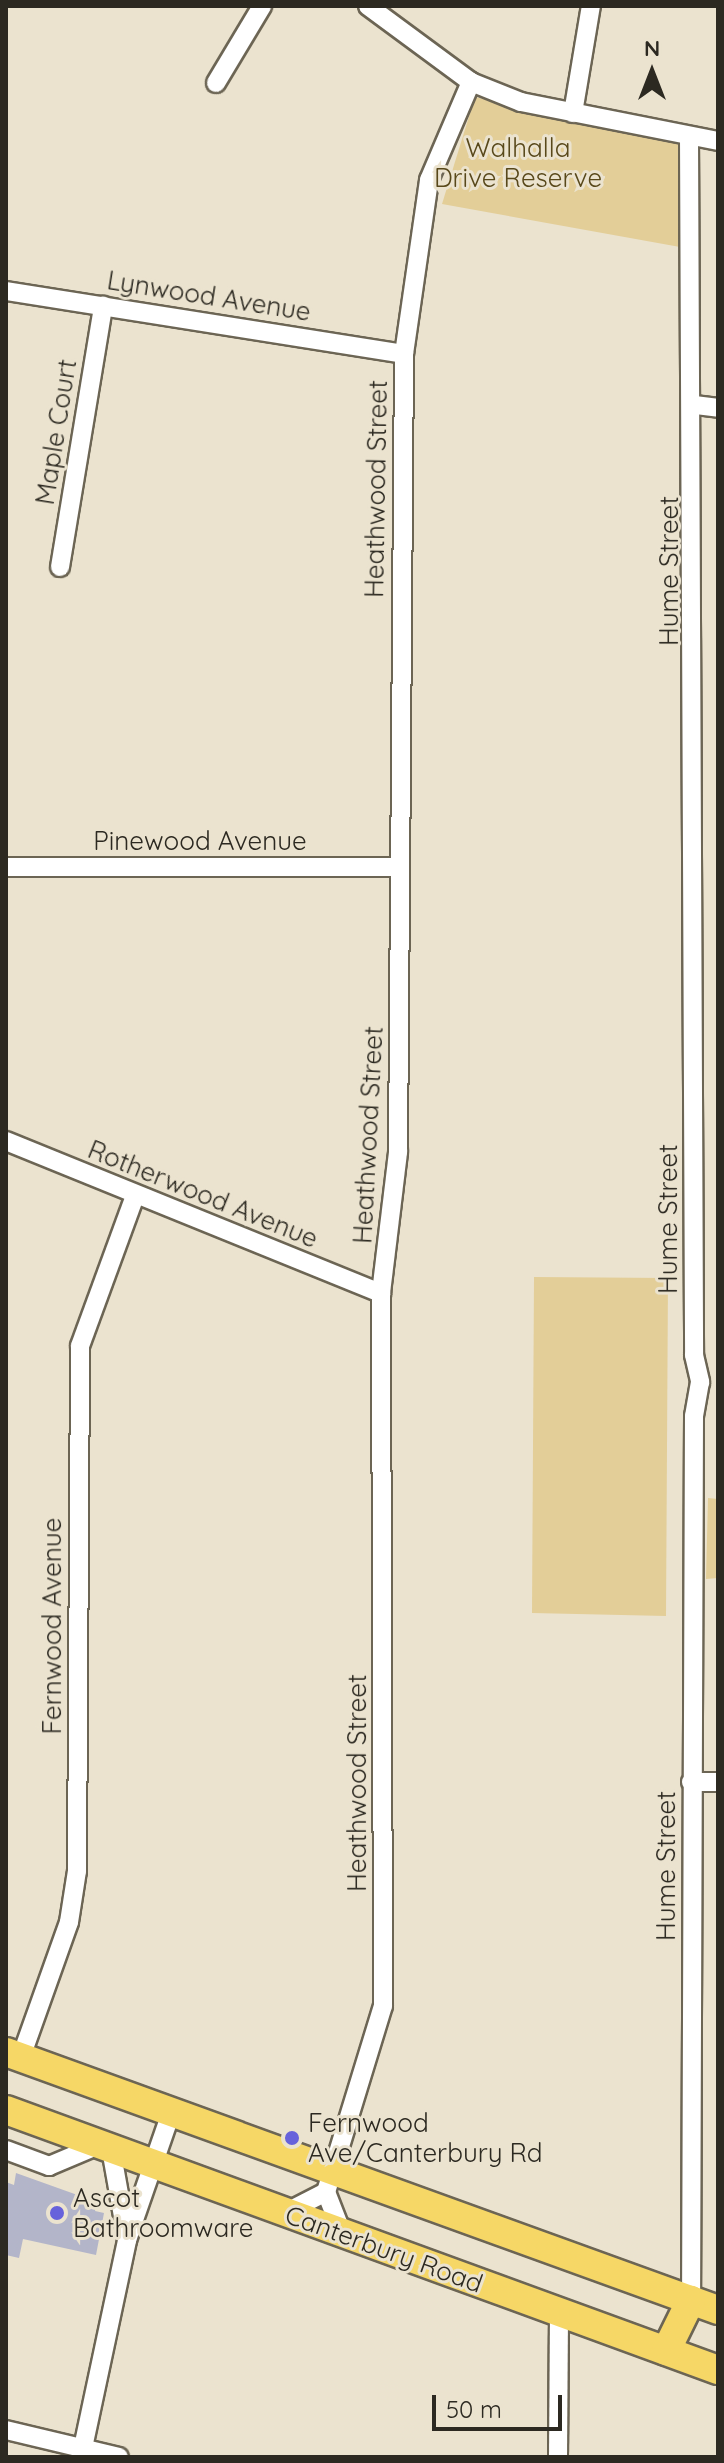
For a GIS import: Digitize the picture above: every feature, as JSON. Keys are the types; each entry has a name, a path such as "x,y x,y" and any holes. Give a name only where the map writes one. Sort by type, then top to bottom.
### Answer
{"main road":[{"path":"14,2055 171,2113 329,2182 718,2310"},
{"name":"Canterbury Road","path":"6,2110 718,2370"},
{"path":"666,2351 691,2300"}],"street":[{"path":"216,83 262,6"},
{"path":"368,6 471,82 573,113 718,141"},
{"path":"573,113 591,6"},
{"name":"Heathwood Street","path":"329,2182 383,2006 381,1293 398,1152 395,867 404,354 429,180 471,82"},
{"name":"Hume Street","path":"689,137 695,405 694,1355 709,1382 694,1416 691,2300"},
{"name":"Lynwood Avenue","path":"6,291 404,354"},
{"name":"Maple Court","path":"60,567 103,306"},
{"path":"695,405 718,408"},
{"name":"Pinewood Avenue","path":"6,867 395,867"},
{"name":"Rotherwood Avenue","path":"6,1141 135,1196 381,1293"},
{"name":"Fernwood Avenue","path":"14,2055 69,1922 77,1871 80,1346 135,1196"},
{"path":"691,1782 718,1782"},
{"path":"83,2450 127,2240 171,2113"},
{"path":"6,2150 49,2166 105,2147 127,2240"},
{"path":"285,2213 329,2182 342,2233"},
{"path":"558,2457 559,2312"},
{"path":"6,2430 119,2457"}],"green space":[{"name":"Walhalla Drive Reserve","path":"475,97 680,144 680,247 442,204"},
{"path":"534,1277 668,1278 666,1616 532,1613"},
{"path":"708,1498 718,1499 718,1578 706,1579"}],"building":[{"path":"16,2173 97,2202 95,2211 104,2213 96,2255 23,2239 19,2258 6,2255 6,2182 14,2185"}],"place":[{"name":"Fernwood Ave/Canterbury Rd","path":"292,2138"},
{"name":"Ascot Bathroomware","path":"57,2213"}]}
